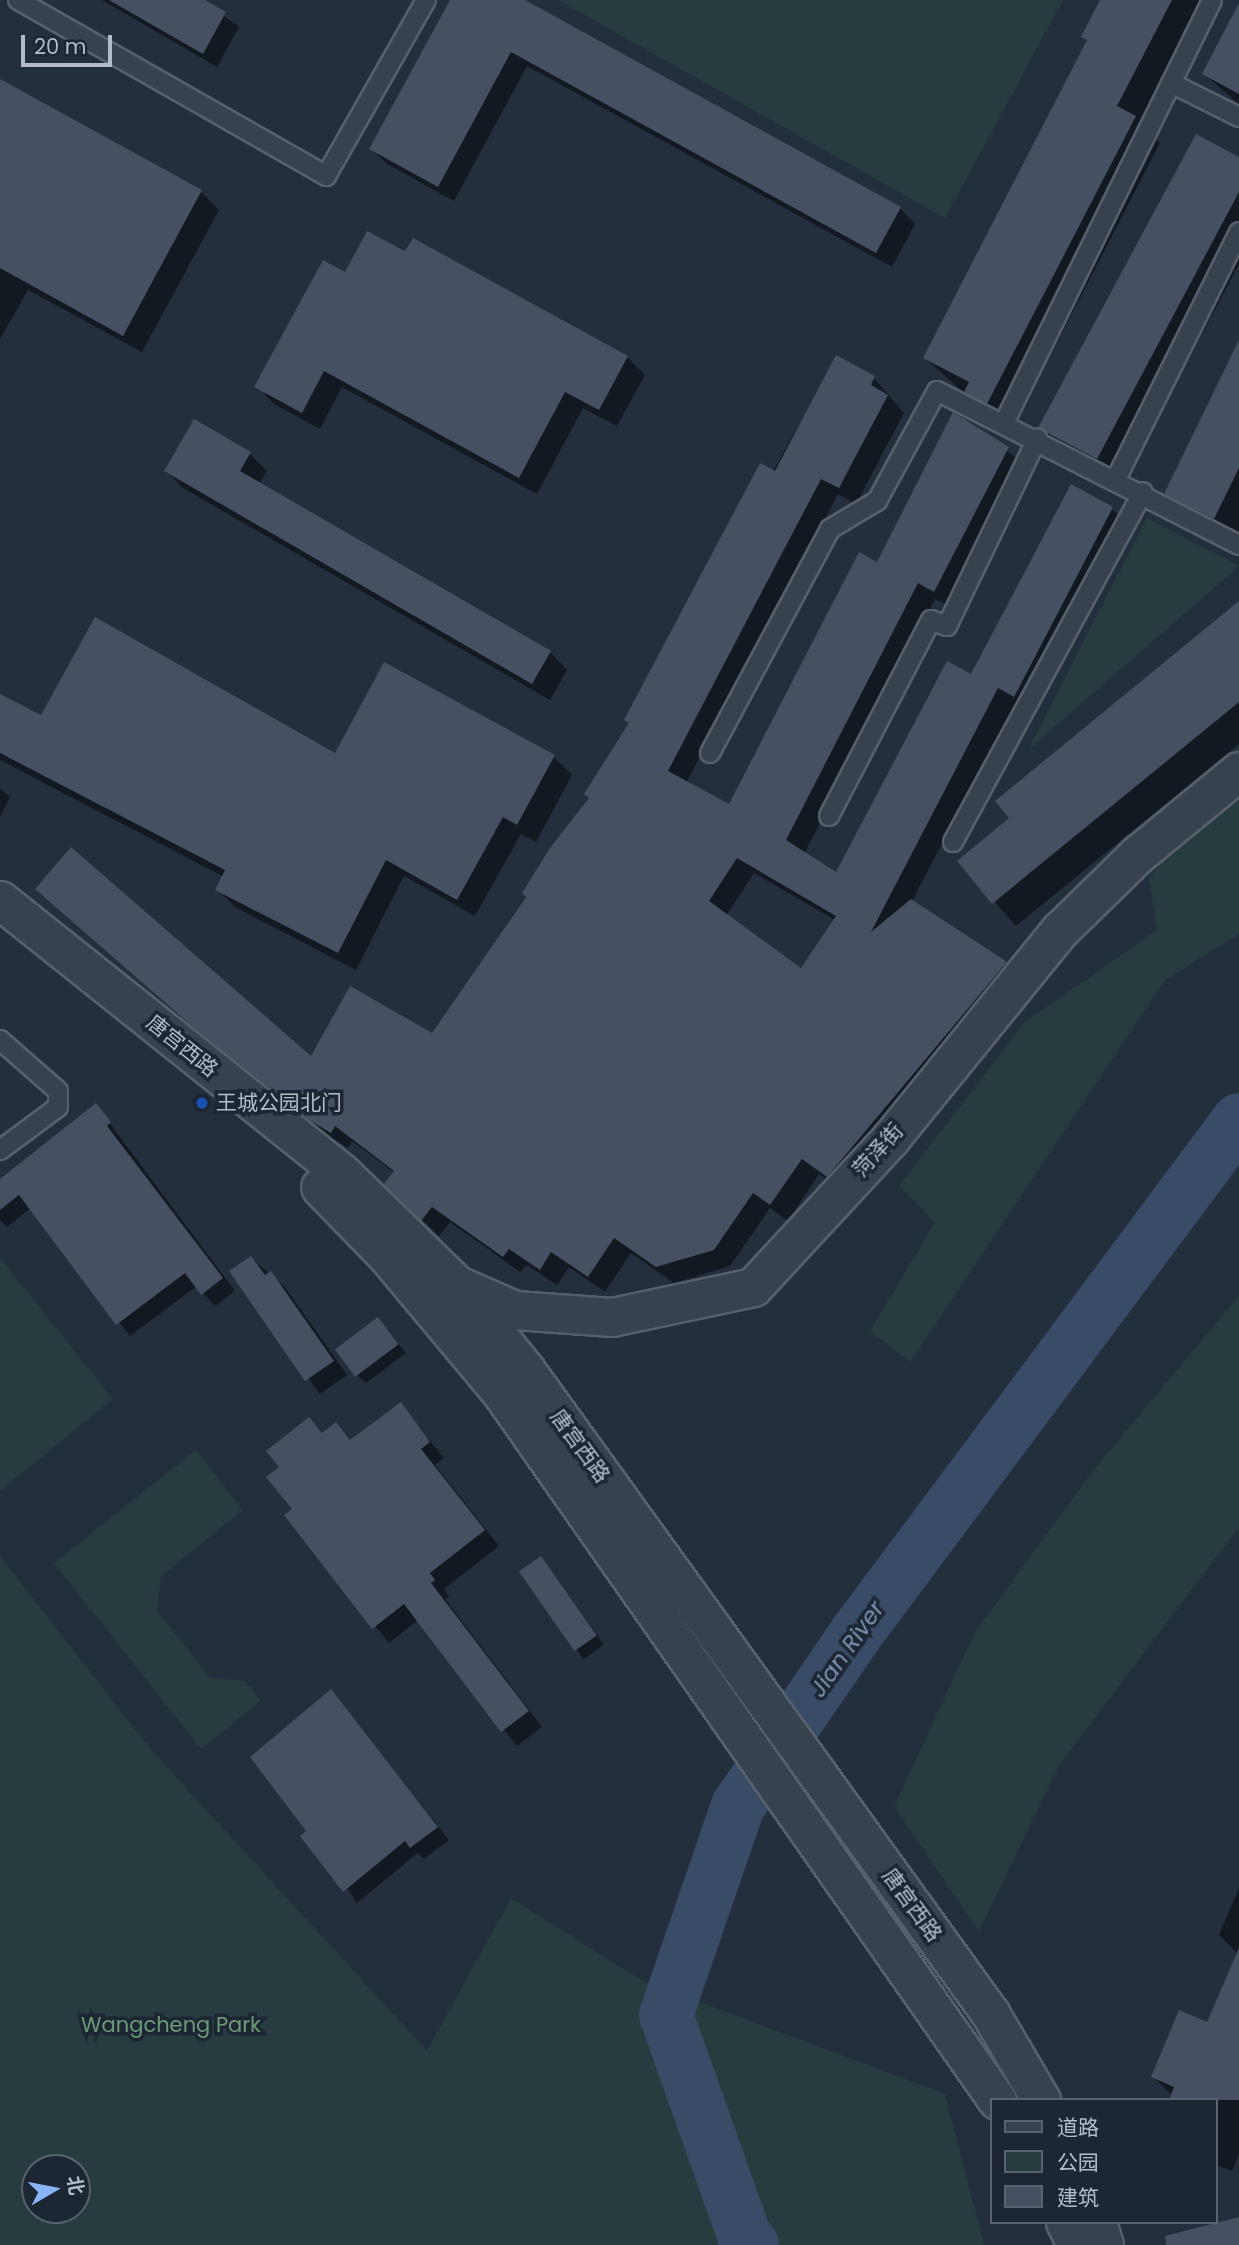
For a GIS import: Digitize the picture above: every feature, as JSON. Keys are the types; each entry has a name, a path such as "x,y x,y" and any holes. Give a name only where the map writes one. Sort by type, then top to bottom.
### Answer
{"street":[{"name":"菏泽街","path":"442,1294 515,1310 612,1317 753,1287 890,1139 1060,930 1138,854 1239,771"},
{"name":"唐宫西路","path":"0,900 341,1172 512,1380 990,2013 1040,2098"},
{"name":"唐宫西路","path":"0,924 328,1193 442,1294"},
{"name":"唐宫西路","path":"512,1380 996,2098"},
{"path":"1066,2224 1076,2245"},
{"path":"1098,2224 1104,2245"}],"lane":[{"path":"18,0 326,176 426,0"},
{"path":"1004,422 1212,0"},
{"path":"1171,83 1239,117"},
{"path":"1116,479 1239,232"},
{"path":"710,753 830,529 877,501 937,391 1237,537"},
{"path":"828,816 931,620 947,626 1037,439"},
{"path":"953,842 1143,492"},
{"path":"0,1040 58,1091 58,1107 0,1150"}],"green space":[{"path":"558,0 1063,0 945,218"},
{"path":"1147,518 1239,566 1028,750"},
{"path":"1239,790 1239,934 1165,980 910,1362 870,1331 935,1222 899,1186 1024,1023 1157,930 1149,878 1187,831"},
{"path":"0,1258 113,1399 0,1491"},
{"path":"1239,1296 1239,1527 1058,1767 979,1931 894,1807 975,1632 1095,1468"},
{"path":"196,1450 243,1510 161,1576 157,1610 209,1677 245,1681 261,1701 201,1749 54,1563"},
{"name":"Wangcheng Park","path":"0,1556 152,1751 427,2051 511,1898 641,1980 945,2094 984,2245 0,2245"}],"building":[{"path":"109,0 205,0 226,12 203,54"},
{"path":"450,0 525,0 901,207 876,253 511,52 438,187 369,149"},
{"path":"1100,0 1172,0 1117,106 1136,116 987,404 964,392 969,382 923,358 1087,40 1081,37"},
{"path":"1239,3 1239,94 1202,74"},
{"path":"0,79 202,190 123,336 0,268"},
{"path":"1196,134 1239,157 1239,192 1097,459 1038,428"},
{"path":"367,231 405,251 413,238 628,356 599,410 565,392 519,478 324,371 302,413 254,387 323,260 345,272"},
{"path":"1239,340 1239,468 1214,519 1164,494"},
{"path":"836,355 875,376 871,385 888,395 839,488 821,479 668,771 729,804 859,552 877,562 953,412 1009,447 934,592 918,583 786,840 836,872 947,661 971,674 1071,484 1113,507 1014,697 998,688 871,932 911,899 1007,962 827,1177 802,1159 770,1205 753,1193 714,1250 656,1267 614,1238 588,1277 551,1252 540,1270 509,1249 503,1257 432,1207 421,1221 384,1184 394,1171 335,1126 331,1133 311,1121 193,1027 35,889 71,847 311,1056 350,986 432,1033 526,897 522,893 550,848 589,798 584,794 629,723 624,720 760,463 775,471","holes":["737,858 836,916 801,968 709,901"]},
{"path":"194,419 251,452 240,471 551,651 532,684 164,471"},
{"path":"1239,601 1239,702 992,904 957,861 1009,818 995,801"},
{"path":"95,617 335,753 384,662 555,755 517,825 503,817 457,900 386,860 338,953 215,890 225,870 0,753 0,694 41,715"},
{"path":"96,1103 111,1122 107,1126 223,1278 201,1295 185,1273 116,1325 19,1195 0,1210 0,1179"},
{"path":"251,1256 265,1275 271,1271 334,1361 305,1381 229,1271"},
{"path":"378,1317 398,1344 355,1377 335,1349"},
{"path":"401,1402 430,1442 421,1449 485,1530 430,1573 435,1580 431,1583 529,1711 501,1732 404,1604 372,1629 284,1515 292,1509 266,1477 279,1467 266,1451 309,1417 322,1433 336,1422 350,1440"},
{"path":"541,1556 597,1635 575,1651 519,1571"},
{"path":"331,1689 438,1827 410,1848 405,1841 343,1892 300,1836 306,1831 250,1757"},
{"path":"1239,1948 1239,2100 1170,2098 1174,2087 1151,2077 1179,2010 1207,2022"},
{"path":"1239,2217 1239,2245 1166,2245 1165,2236"}],"waterway":[{"name":"Jian River","path":"752,2245 744,2235 666,2015 738,1806 855,1635 1239,1120"}],"place":[{"name":"王城公园北门","path":"202,1103"}]}
